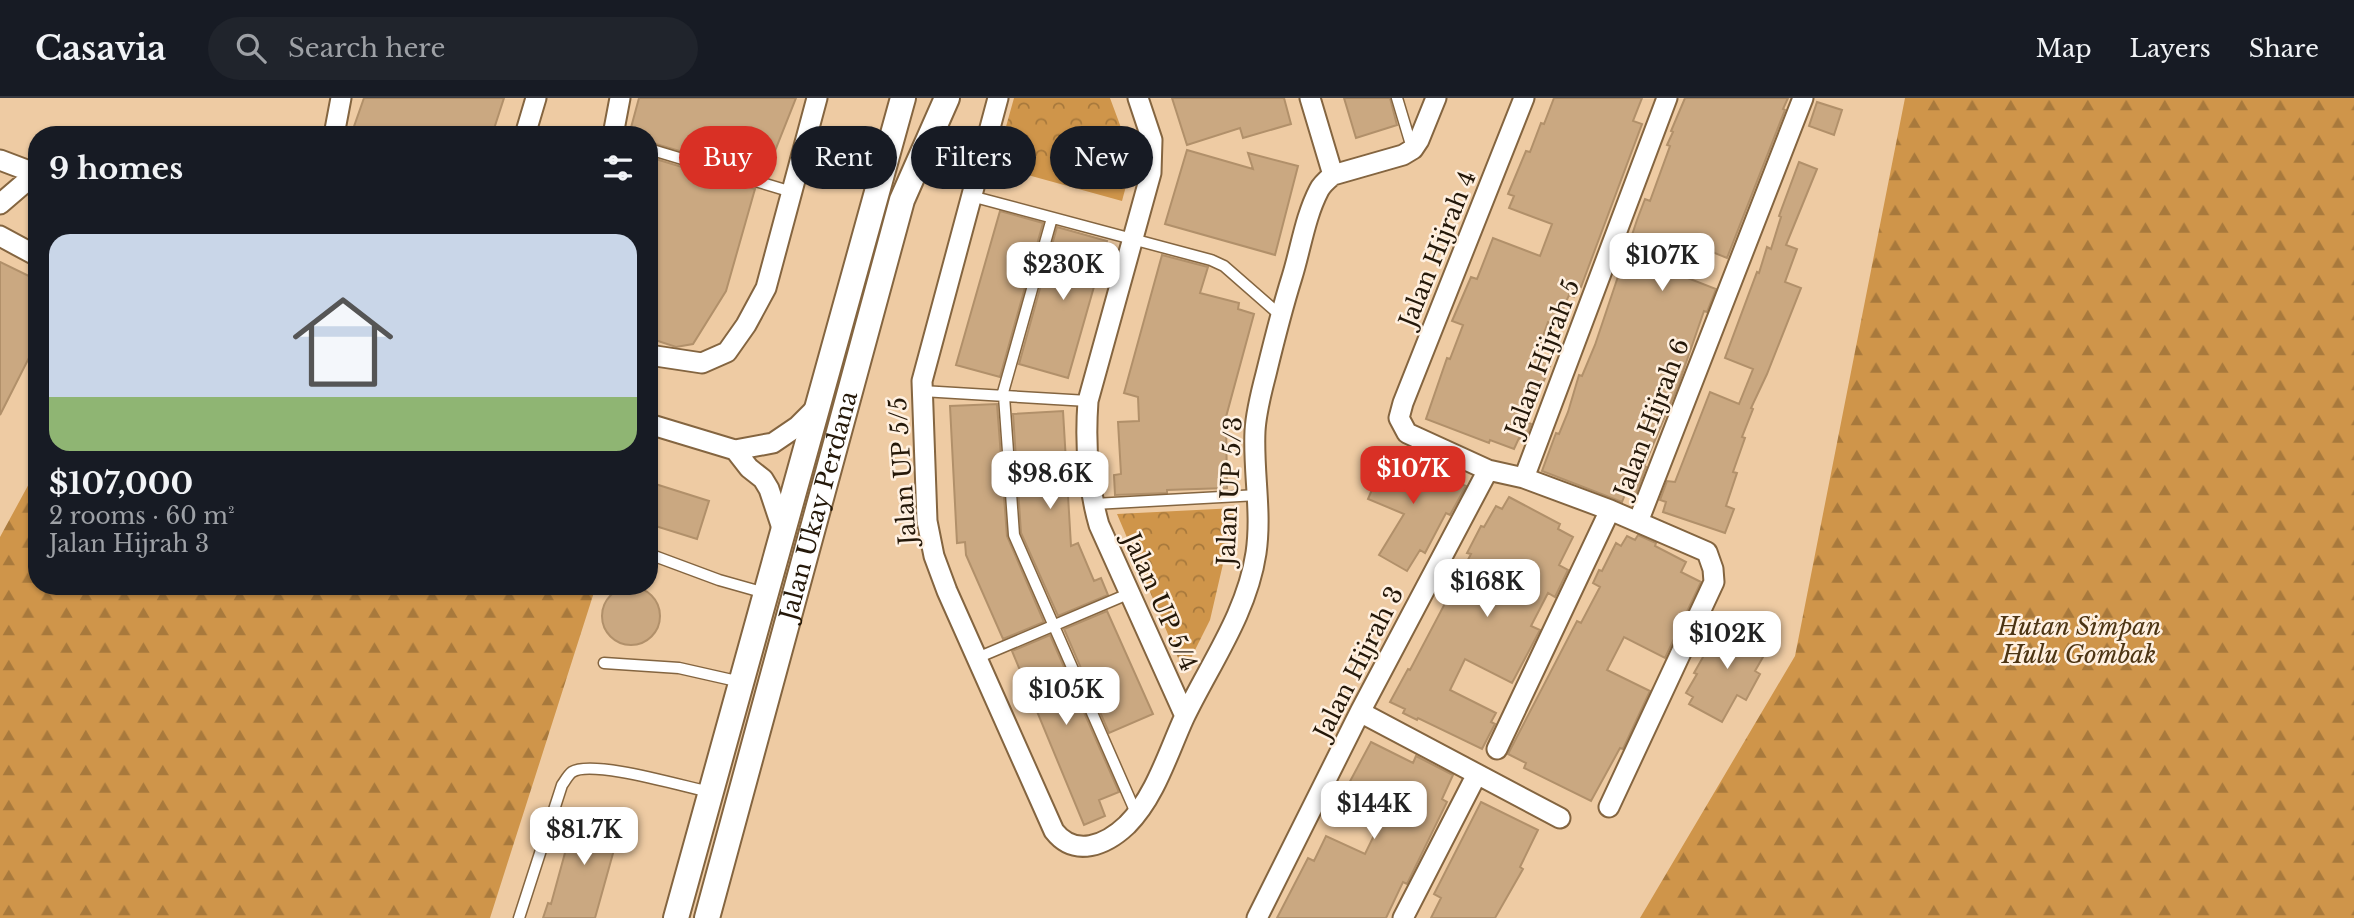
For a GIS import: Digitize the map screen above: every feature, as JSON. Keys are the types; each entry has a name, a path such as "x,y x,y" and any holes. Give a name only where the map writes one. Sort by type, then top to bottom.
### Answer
{"street":[{"path":"336,126 341,98"},
{"path":"528,126 536,98"},
{"path":"615,126 620,98"},
{"path":"658,358 702,363 727,352 746,325 766,288 817,98"},
{"name":"Jalan Ukay Perdana","path":"676,918 903,98"},
{"name":"Jalan Ukay Perdana","path":"707,918 902,200 947,98"},
{"name":"Jalan UP 5/5","path":"998,98 935,327 921,391 929,539 947,591 1054,831 1066,842 1084,847"},
{"name":"Jalan UP 5/4","path":"1138,98 1149,126 1153,154 1151,173 1088,401 1086,427 1093,504 1099,525 1185,716"},
{"path":"1310,98 1333,175 1403,155 1413,149 1436,98"},
{"name":"Jalan Hijrah 4","path":"1488,470 1407,433 1399,418 1524,98"},
{"name":"Jalan Hijrah 5","path":"1524,478 1667,98"},
{"name":"Jalan Hijrah 6","path":"1638,522 1803,98"},
{"path":"0,160 28,171"},
{"name":"Jalan UP 5/3","path":"1084,847 1100,845 1114,837 1144,802 1238,615 1248,589 1256,552 1256,414 1280,315 1311,207 1320,188 1333,175"},
{"path":"0,204 28,181"},
{"path":"0,236 28,251"},
{"path":"658,427 735,450 773,443 798,426 817,407"},
{"path":"735,450 749,468 763,478 783,531"},
{"path":"1488,470 1524,478 1610,510 1707,552 1714,582 1609,807"},
{"name":"Jalan Hijrah 3","path":"1257,918 1360,712 1488,470"},
{"name":"Jalan Hijrah 6","path":"1497,749 1610,510"},
{"path":"1360,712 1560,818"},
{"path":"1403,918 1477,774"}],"lane":[{"path":"1397,98 1413,149"},
{"path":"658,152 792,192"},
{"path":"971,197 1211,260 1224,266 1280,315"},
{"path":"1052,218 1003,396 1014,535 1136,813"},
{"path":"921,391 1088,401"},
{"path":"1093,504 1258,495"},
{"path":"658,557 719,580 766,593"},
{"path":"977,659 1128,594"},
{"path":"604,663 679,668 741,683"},
{"path":"519,918 562,785 573,771 589,768 610,769 711,793"}],"green space":[{"path":"1014,98 1110,98 1120,126 1050,126 1050,181 1036,177 1036,126 1006,126"},
{"name":"Hutan Simpan Hulu Gombak","path":"1905,98 2354,98 2354,918 1640,918 1795,656"},
{"path":"1078,189 1125,189 1122,201"},
{"path":"28,486 28,595 593,595 490,918 0,918 0,537"},
{"path":"1236,508 1210,620 1184,672 1117,514"}],"building":[{"path":"364,98 504,98 495,126 354,126"},
{"path":"639,98 796,98 777,146 777,126 679,126 679,151 658,145 658,126 631,126"},
{"path":"1172,98 1284,98 1291,124 1243,138 1240,128 1187,145"},
{"path":"1344,98 1390,98 1397,125 1356,138"},
{"path":"1554,98 1642,98 1633,121 1642,124 1581,287 1578,285 1574,297 1569,295 1556,325 1548,322 1536,356 1552,361 1527,422 1531,424 1525,440 1519,438 1514,449 1490,440 1489,443 1426,419 1447,358 1450,359 1463,325 1452,321 1471,277 1477,279 1493,238 1540,256 1552,224 1509,208 1514,196 1508,194 1526,151 1530,152"},
{"path":"1685,98 1788,98 1727,258 1683,240 1672,272 1716,289 1707,312 1704,311 1635,496 1626,492 1622,502 1542,471 1556,433 1559,434 1568,412 1579,375 1582,376 1595,345 1637,220 1645,199 1650,201 1670,146 1667,145 1673,132 1671,131"},
{"path":"1817,102 1842,110 1834,135 1809,126"},
{"path":"1187,150 1253,169 1248,153 1298,166 1275,255 1165,224"},
{"path":"658,160 679,166 679,189 755,189 726,291 693,344 676,347 658,341"},
{"path":"1799,162 1817,169 1786,245 1797,249 1785,282 1801,288 1751,408 1753,409 1742,437 1745,438 1733,472 1737,473 1726,506 1734,509 1725,533 1663,512 1666,502 1660,500 1667,481 1675,482 1710,392 1739,404 1753,369 1725,358 1767,247 1771,249 1781,217 1779,216"},
{"path":"1000,211 1043,223 1000,377 956,365"},
{"path":"1057,227 1107,241 1068,378 1019,364"},
{"path":"1162,255 1208,267 1200,293 1239,303 1238,309 1254,314 1226,417 1227,488 1115,495 1114,475 1121,474 1118,422 1139,421 1138,397 1124,393"},
{"path":"0,262 28,276 28,360 0,415"},
{"path":"997,404 1007,536 1044,622 1003,639 966,555 965,542 957,543 950,406"},
{"path":"1063,411 1071,546 1078,543 1094,581 1101,578 1108,595 1058,616 1021,533 1013,414"},
{"path":"1387,454 1406,462 1408,456 1424,462 1421,468 1466,486 1450,515 1446,513 1425,553 1420,550 1407,571 1379,555 1404,514 1368,499"},
{"path":"658,485 709,501 697,539 658,527"},
{"path":"1509,497 1560,524 1558,529 1573,537 1559,565 1568,570 1555,597 1548,593 1531,626 1540,630 1512,683 1465,659 1450,690 1496,713 1491,722 1495,724 1482,749 1403,713 1405,709 1390,702 1408,669 1410,670 1471,554 1467,553 1481,526 1484,527 1496,506 1502,509"},
{"path":"1638,535 1686,562 1681,572 1701,582 1665,658 1624,637 1607,670 1650,691 1623,749 1620,748 1591,801 1524,768 1526,763 1508,754 1577,621 1581,623 1600,587 1593,583 1599,570 1602,571 1616,543 1621,546 1627,536 1635,540"},
{"path":"610,595 652,595 660,610 660,622 652,637 637,645 625,645 610,637 602,622 602,610"},
{"path":"1107,611 1153,714 1109,733 1064,629"},
{"path":"1724,620 1770,645 1755,671 1760,674 1746,700 1737,695 1722,722 1689,704 1693,697 1686,693 1697,674 1694,673"},
{"path":"1050,635 1119,792 1099,800 1105,816 1084,825 1012,651"},
{"path":"1371,742 1413,763 1416,756 1453,775 1442,799 1447,802 1407,884 1403,882 1386,918 1277,918 1308,858 1314,861 1326,836 1365,854 1381,821 1339,802"},
{"path":"1481,802 1538,830 1520,867 1523,869 1495,918 1431,918 1441,898 1434,894"},
{"path":"577,809 622,821 595,918 543,918 548,903 551,904"}]}
